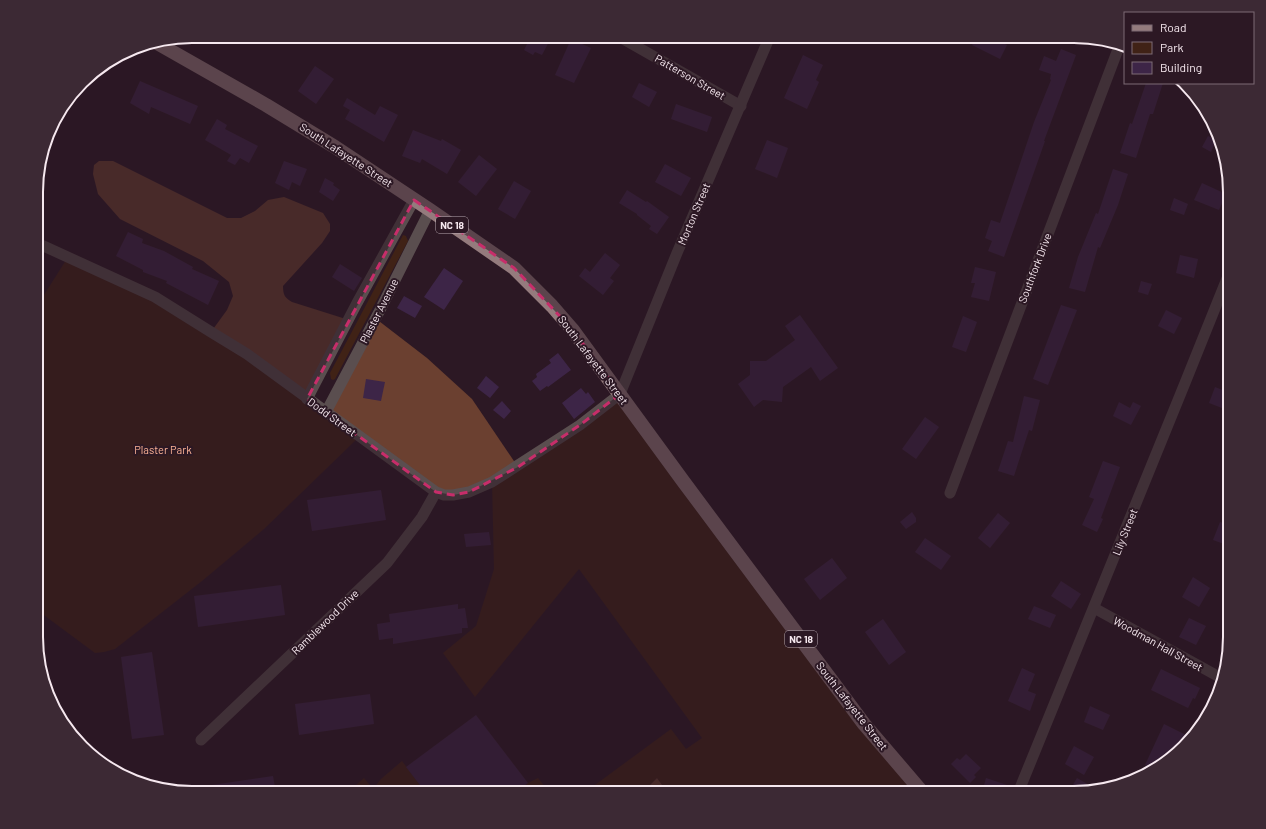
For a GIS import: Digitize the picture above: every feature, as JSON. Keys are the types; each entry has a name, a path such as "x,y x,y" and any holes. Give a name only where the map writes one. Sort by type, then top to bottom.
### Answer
{"main road":[{"name":"South Lafayette Street","path":"162,46 266,105 335,147 514,268 552,306 572,329 683,481 912,786"}],"street":[{"name":"Patterson Street","path":"630,43 741,106"},
{"name":"Morton Street","path":"620,394 677,253 767,43"},
{"name":"Southfork Drive","path":"950,493 1118,50"},
{"name":"Plaster Avenue","path":"307,399 357,303 414,200"},
{"name":"Plaster Avenue","path":"326,412 380,310 430,210"},
{"name":"Dodd Street","path":"43,245 155,297 247,354 436,492 444,495 469,492 492,482 580,425 620,394"},
{"name":"Lily Street","path":"1021,786 1223,288"},
{"name":"Ramblewood Drive","path":"201,740 387,563 422,517 436,492"},
{"name":"Woodman Hall Street","path":"1094,608 1218,676"}],"highlighted area":[{"path":"414,200 514,268 572,329 620,394 580,425 518,467 469,492 453,495 436,492 307,399"}],"green space":[{"path":"403,235 406,236 408,241 335,379 333,380 331,379 330,373"},
{"name":"Plaster Park","path":"68,257 155,297 359,437 264,529 202,581 115,649 104,652 95,653 43,614 43,297"},
{"path":"620,394 916,785 663,786 657,778 649,786 594,786 671,729 686,749 702,738 579,569 475,697 443,653 476,626 494,569 492,482"},
{"path":"402,761 421,786 375,786 381,779"},
{"path":"364,778 371,786 355,786"},
{"path":"538,778 544,786 524,786"}],"shaded area":[{"path":"99,161 113,161 227,218 241,218 255,211 268,200 284,197 323,213 330,224 330,231 322,243 283,286 283,292 286,298 292,302 349,320 307,399 211,332 227,310 233,296 229,282 203,261 120,219 98,194 93,174 94,165"},
{"path":"375,318 427,358 472,399 518,467 492,482 444,495 326,412"},
{"path":"657,778 663,786 649,786"}],"building":[{"path":"528,43 548,43 542,55 535,52 533,55 524,50"},
{"path":"569,43 580,43 591,48 574,83 555,75"},
{"path":"973,43 1003,43 1007,45 1000,59 972,45"},
{"path":"1061,49 1076,55 1044,141 1004,257 988,251 992,241 985,238 991,220 1000,223 1034,122 1051,80 1051,74 1039,70 1044,56 1056,61"},
{"path":"803,55 823,65 816,80 819,82 807,109 784,98"},
{"path":"315,66 334,79 316,104 298,91"},
{"path":"140,81 198,106 190,124 151,107 149,114 130,103"},
{"path":"639,83 657,92 649,107 632,97"},
{"path":"1146,84 1163,84 1153,114 1150,114 1136,158 1120,153 1130,123 1132,124"},
{"path":"347,98 375,115 380,106 398,115 384,142 345,119 350,110 343,106"},
{"path":"676,104 712,117 707,132 671,119"},
{"path":"217,119 227,125 225,129 258,146 249,163 240,158 235,165 227,161 231,155 205,140"},
{"path":"413,130 441,141 442,139 461,150 447,174 422,159 420,163 402,156"},
{"path":"1208,136 1213,139 1215,143 1211,152 1202,147"},
{"path":"767,140 788,148 777,178 755,169"},
{"path":"479,155 497,169 476,196 458,182"},
{"path":"284,161 307,169 300,186 292,182 289,190 275,183"},
{"path":"665,164 691,178 681,196 655,182"},
{"path":"1113,169 1128,174 1118,205 1100,248 1098,247 1085,292 1069,288 1078,257 1096,213 1098,214"},
{"path":"325,178 334,183 333,185 340,190 333,201 319,192"},
{"path":"514,181 531,191 515,219 498,209"},
{"path":"1202,183 1223,193 1223,201 1219,210 1194,200"},
{"path":"627,190 646,202 647,201 669,217 657,234 649,229 651,226 637,214 619,203"},
{"path":"1174,198 1188,204 1184,215 1170,210"},
{"path":"128,232 143,239 142,243 164,251 193,267 192,269 219,281 208,305 166,283 167,281 143,272 143,270 116,256"},
{"path":"605,253 620,265 610,278 614,281 603,295 579,276 585,268 590,272"},
{"path":"1180,255 1198,259 1194,278 1176,273"},
{"path":"340,264 362,278 354,291 332,277"},
{"path":"975,267 996,272 989,301 971,297 975,283 971,283"},
{"path":"444,268 463,281 444,310 424,297"},
{"path":"1141,281 1152,284 1148,295 1138,292"},
{"path":"404,296 422,306 415,318 397,308"},
{"path":"1061,305 1077,310 1048,385 1033,379"},
{"path":"1166,310 1182,318 1174,334 1158,326"},
{"path":"800,315 838,368 820,381 811,367 783,387 782,402 763,400 754,407 738,384 750,375 750,361 766,361 795,340 785,326"},
{"path":"963,316 977,322 966,352 952,347"},
{"path":"558,353 571,370 540,391 532,381 537,377 536,374 551,363 549,360"},
{"path":"486,376 499,387 490,398 477,388"},
{"path":"366,379 385,382 381,401 363,398"},
{"path":"1215,387 1223,390 1223,408 1209,403"},
{"path":"581,388 586,394 588,392 595,402 574,419 562,403"},
{"path":"1024,396 1040,400 1032,431 1029,430 1014,476 998,471 1008,441 1013,442"},
{"path":"502,401 511,411 504,419 493,410"},
{"path":"1119,402 1130,408 1133,402 1141,406 1131,425 1113,416"},
{"path":"925,417 939,427 916,459 902,449"},
{"path":"1103,461 1120,467 1101,518 1103,519 1097,532 1082,525 1094,499 1089,497"},
{"path":"381,490 386,520 312,531 307,500"},
{"path":"912,512 916,518 916,522 906,529 900,522"},
{"path":"998,513 1010,523 990,548 978,538"},
{"path":"1220,522 1223,523 1223,544 1213,540"},
{"path":"489,532 491,545 466,547 464,534"},
{"path":"925,538 951,556 941,570 915,552"},
{"path":"832,558 847,578 820,600 804,579"},
{"path":"1193,577 1210,588 1199,607 1182,597"},
{"path":"1061,581 1081,594 1071,609 1051,596"},
{"path":"281,585 285,615 198,627 194,596"},
{"path":"458,604 458,609 465,608 468,628 462,628 462,633 393,644 393,638 379,640 377,624 390,622 389,614"},
{"path":"1034,606 1056,615 1050,628 1028,619"},
{"path":"1189,618 1206,626 1196,645 1179,637"},
{"path":"883,619 906,652 889,665 865,632"},
{"path":"152,652 164,735 132,739 121,657"},
{"path":"1022,668 1035,674 1028,691 1036,694 1030,711 1008,701"},
{"path":"1161,669 1200,688 1195,699 1193,698 1188,708 1151,690"},
{"path":"370,694 374,724 299,735 295,704"},
{"path":"1090,706 1110,715 1103,730 1084,722"},
{"path":"476,715 528,783 524,786 421,786 406,767"},
{"path":"1164,724 1186,735 1157,761 1148,766 1145,765"},
{"path":"1074,746 1094,757 1084,775 1065,764"},
{"path":"966,754 981,768 974,775 976,777 970,783 951,764 957,758 960,760"},
{"path":"273,776 275,786 205,786"},
{"path":"986,778 1010,786 984,786"},
{"path":"1077,778 1090,785 1084,786 1072,786"}]}
